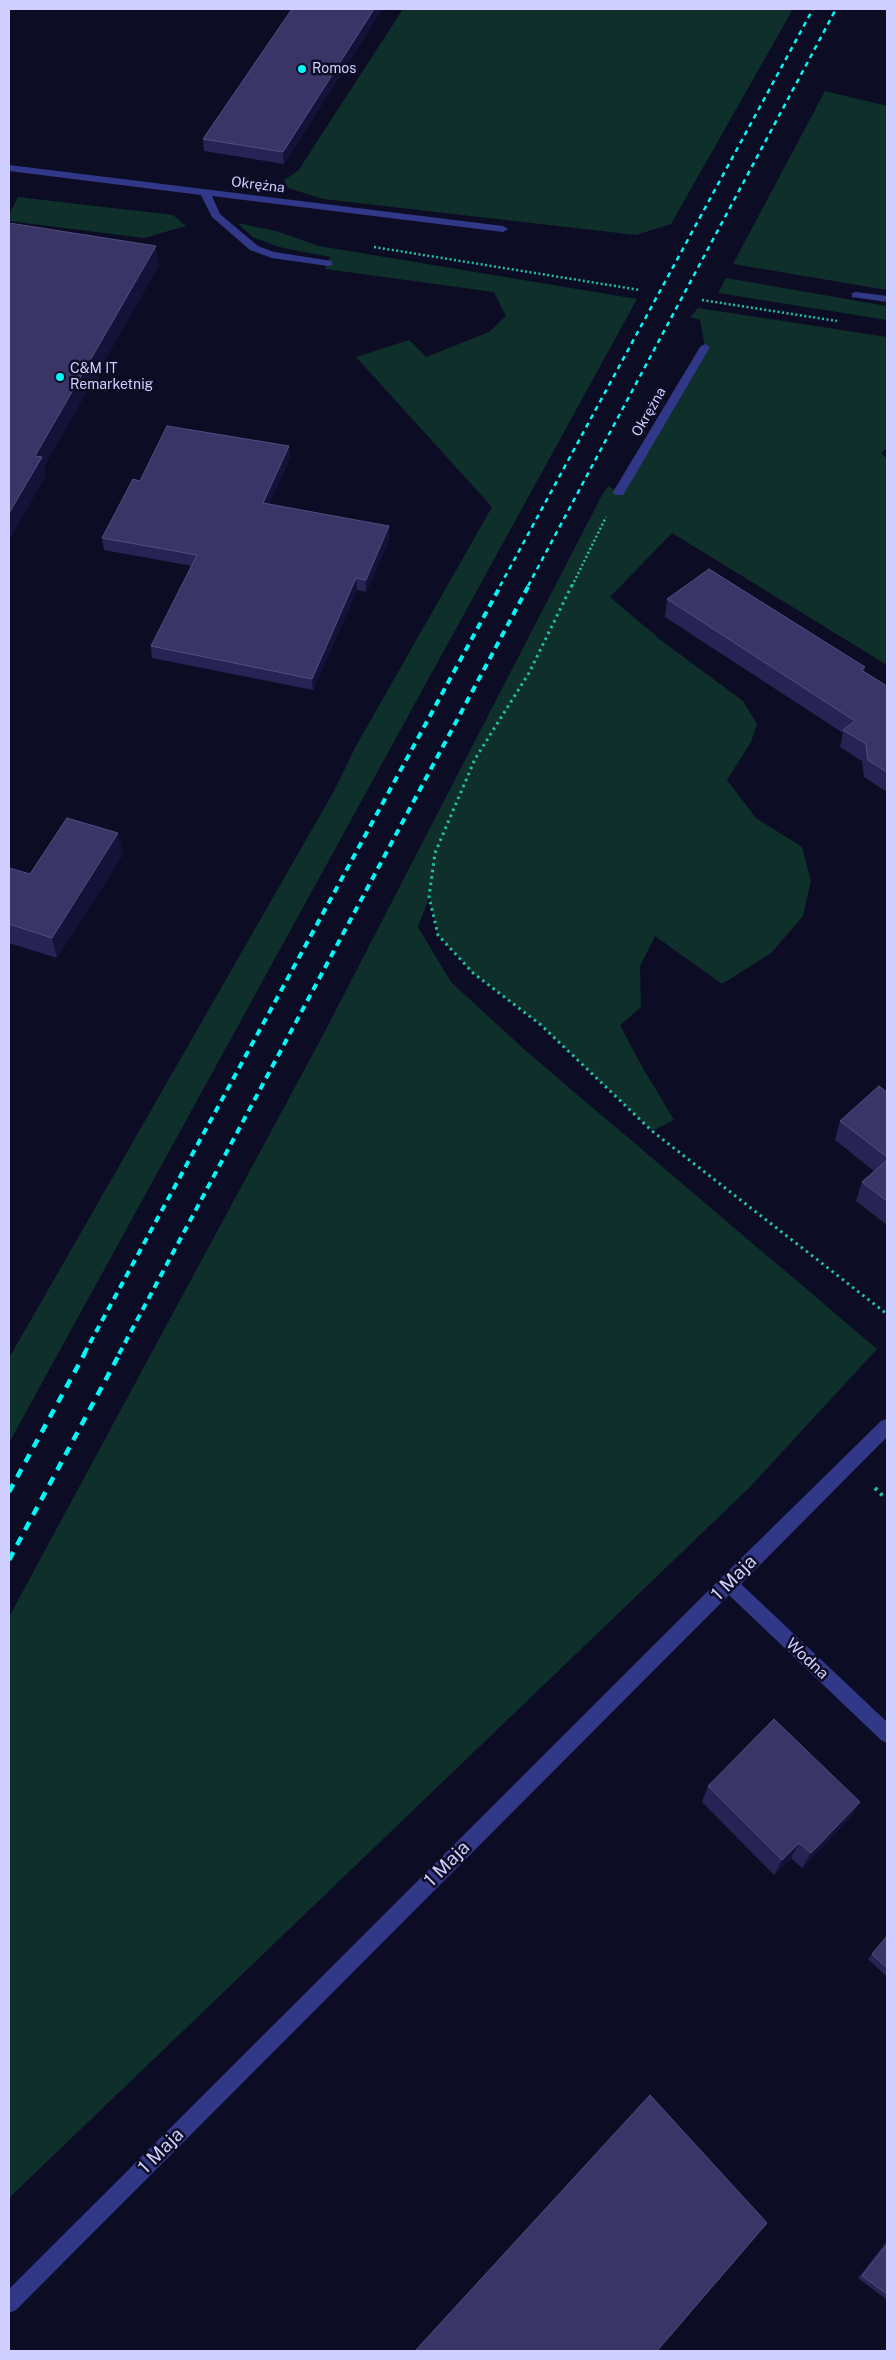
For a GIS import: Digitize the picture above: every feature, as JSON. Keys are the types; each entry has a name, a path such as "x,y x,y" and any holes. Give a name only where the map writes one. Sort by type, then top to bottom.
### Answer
{"street":[{"name":"Okrężna","path":"9,168 206,194 504,229"},
{"path":"206,194 216,215 254,248 272,255 328,262"},
{"path":"856,295 887,299"},
{"name":"Okrężna","path":"619,492 705,347"},
{"name":"1 Maja","path":"9,2303 887,1426"},
{"name":"Wodna","path":"728,1583 887,1734"}],"path":[{"path":"370,247 640,290"},
{"path":"702,300 838,321"},
{"path":"619,492 529,673 475,759 434,853 429,897 438,935 473,973 541,1025 652,1131 887,1314"}],"green space":[{"path":"403,9 793,9 671,224 636,235 323,199 288,188 284,180 298,171"},
{"path":"825,91 887,106 887,290 733,264"},
{"path":"18,197 173,215 186,226 144,238 9,221 9,215"},
{"path":"237,223 276,231 319,246 637,299 9,1443 9,1358 334,791 356,746 492,507 356,357 409,340 426,357 489,332 506,316 494,292 325,269 330,257 279,247 253,237"},
{"path":"726,278 887,306 887,320 718,293"},
{"path":"698,308 887,337 887,448 881,453 887,459 887,665 672,533 610,597 662,641 743,701 757,724 751,742 727,780 756,818 802,847 811,881 803,916 771,953 722,984 655,936 640,966 641,1007 620,1025 674,1120 652,1131 541,1025 473,973 438,935 429,898 418,927 451,982 526,1051 877,1349 749,1488 9,2198 9,1617 322,1037 601,497 608,486 619,492 705,347 700,320 690,317"}],"building":[{"name":"Romos","path":"292,9 374,9 283,152 203,139"},
{"path":"9,223 156,246 35,456 42,457 9,513"},
{"path":"167,426 289,446 263,503 389,526 366,580 356,578 312,679 151,646 197,555 102,538 133,479 140,481"},
{"path":"709,569 865,667 861,670 887,686 887,772 868,760 866,744 843,730 855,721 667,599"},
{"path":"67,818 118,833 52,938 9,924 9,868 30,874"},
{"path":"879,1086 887,1092 887,1157 840,1121"},
{"path":"887,1160 887,1201 862,1182"},
{"path":"774,1719 860,1802 811,1853 799,1843 782,1860 708,1786"},
{"path":"887,1936 887,1968 872,1954"},
{"path":"650,2095 767,2223 657,2351 415,2351"},
{"path":"887,2244 887,2294 862,2276"}],"railway":[{"path":"500,586 813,9"},
{"path":"528,586 836,9"},
{"path":"84,1354 501,585"},
{"path":"119,1354 529,585"},
{"path":"9,1492 85,1353"},
{"path":"9,1560 120,1353"}],"place":[{"name":"Romos","path":"302,69"},
{"name":"C&M IT Remarketnig","path":"60,377"}]}
